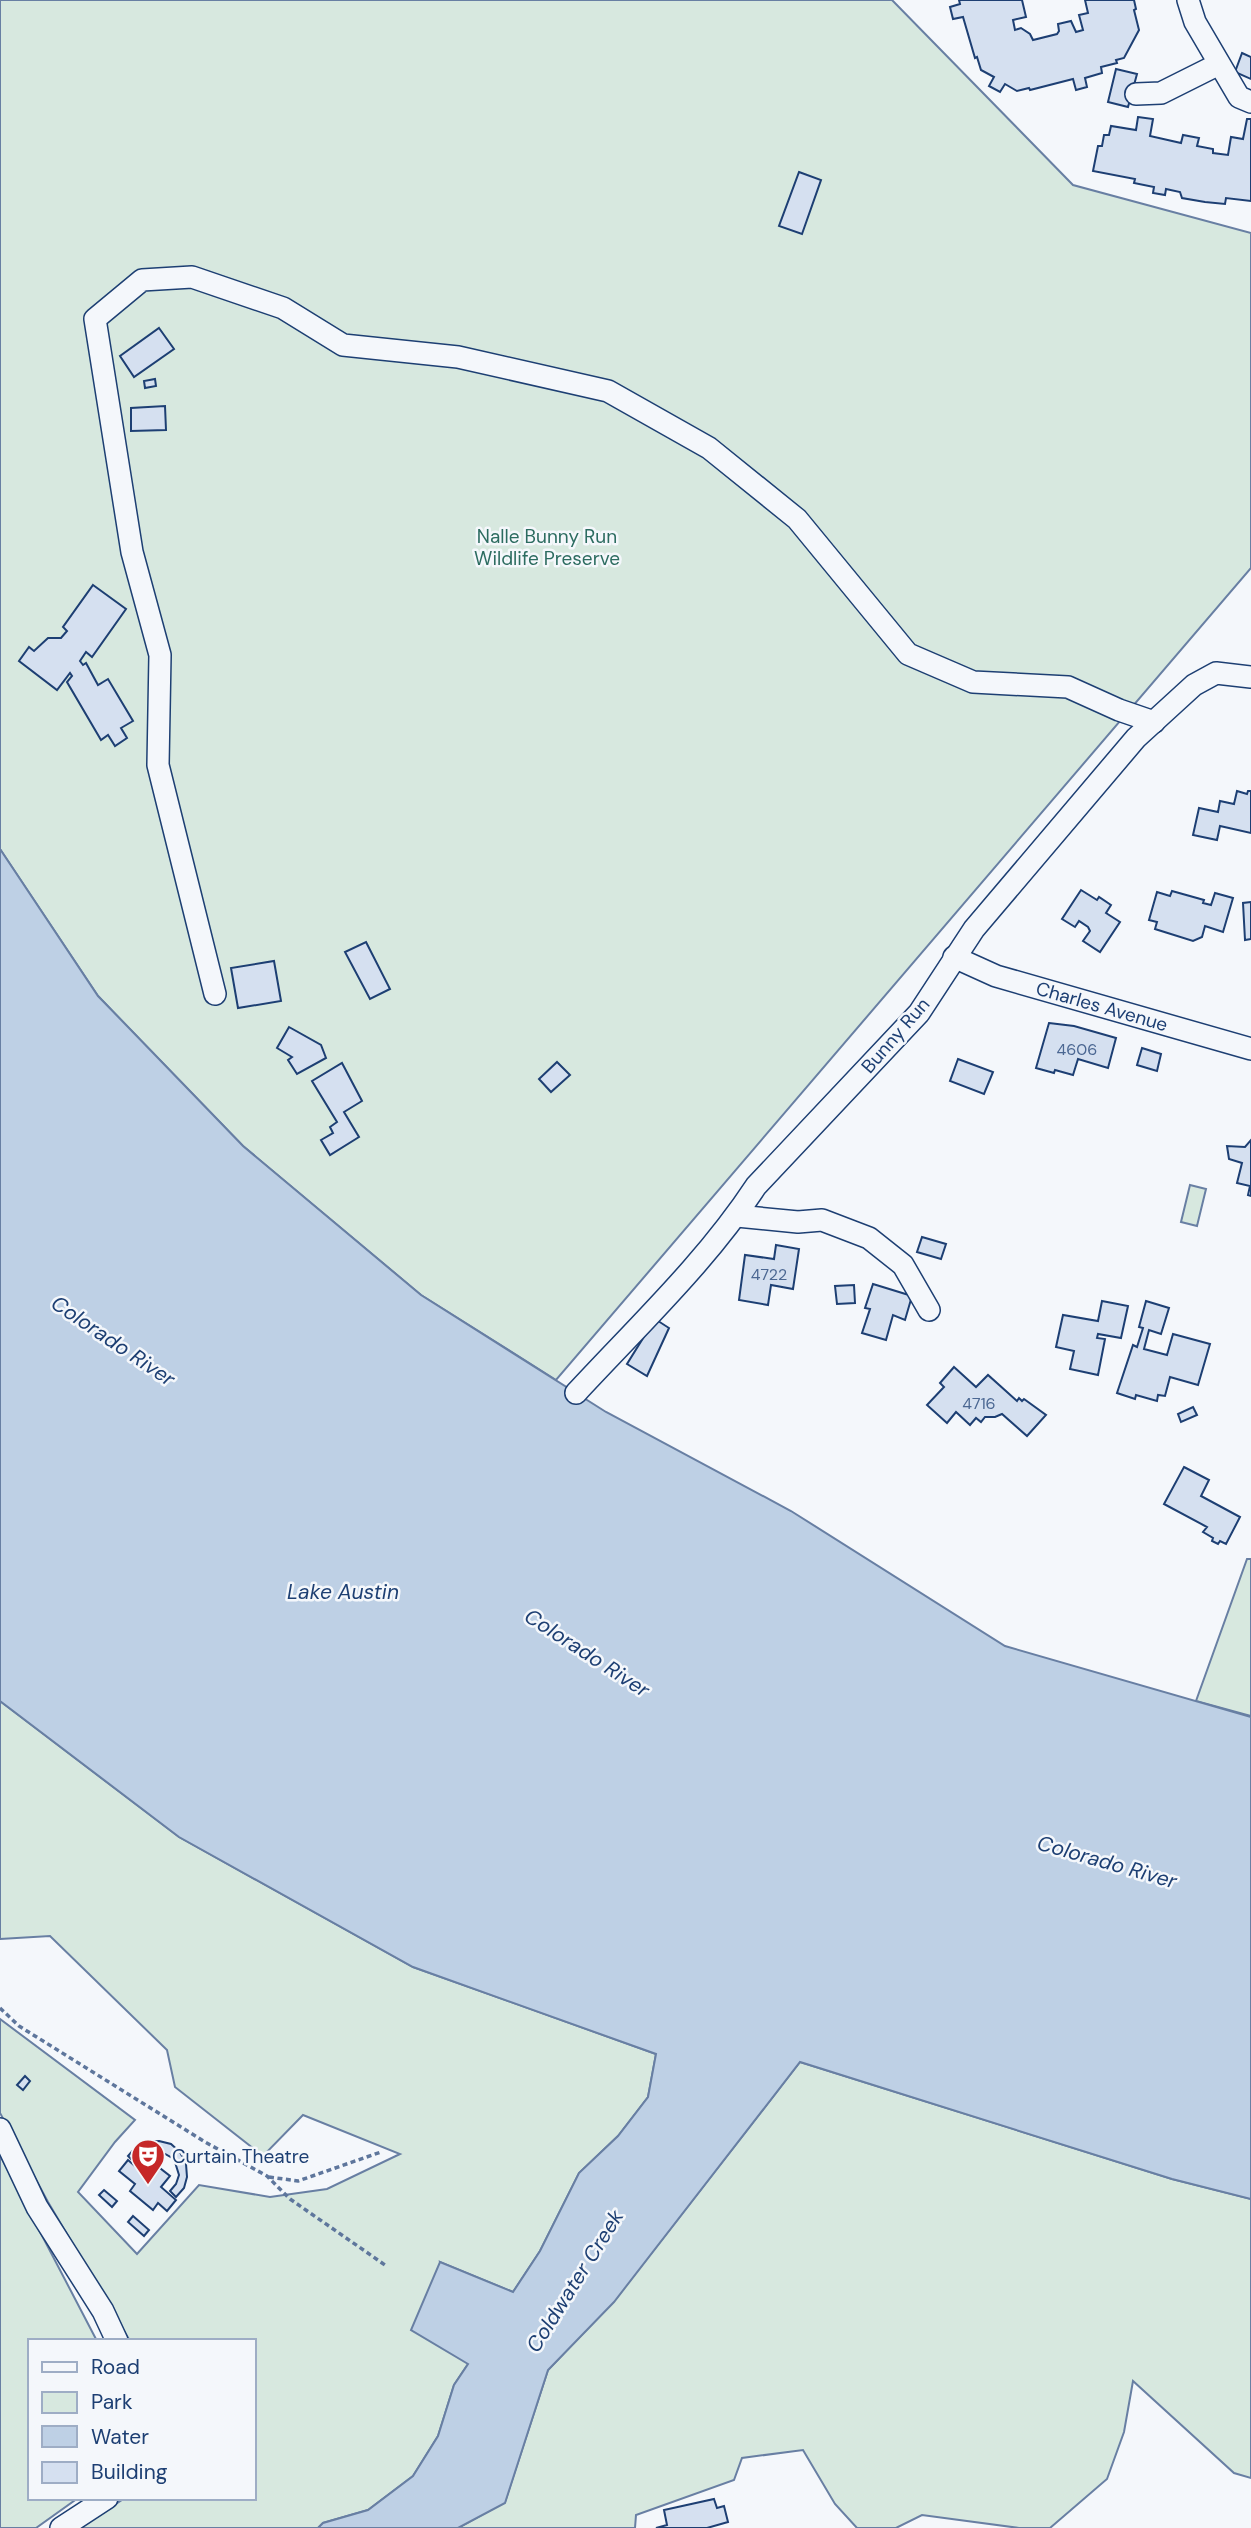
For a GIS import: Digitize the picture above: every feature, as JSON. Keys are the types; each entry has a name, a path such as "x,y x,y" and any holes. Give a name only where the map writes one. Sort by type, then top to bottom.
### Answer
{"street":[{"path":"1188,0 1195,22 1238,97 1251,102"},
{"path":"1136,94 1161,93 1219,64"},
{"path":"215,994 158,765 160,655 132,552 96,318 142,280 192,277 283,308 343,345 458,357 608,391 709,448 797,519 908,654 973,682 1068,687 1154,722"},
{"name":"Bunny Run","path":"576,1392 737,1216 757,1186 919,1013 974,929 1136,737 1195,685 1216,673 1251,677"},
{"name":"Charles Avenue","path":"954,957 996,976 1251,1049"},
{"path":"737,1216 798,1222 822,1220 869,1238 902,1265 929,1310"},
{"path":"0,2129 37,2207 103,2311 116,2339"},
{"path":"61,2528 104,2500"}],"path":[{"path":"0,2008 19,2026 205,2143 267,2176 290,2199 385,2265"},
{"path":"267,2176 298,2181 381,2152"}],"green space":[{"name":"Nalle Bunny Run Wildlife Preserve","path":"0,0 892,0 1073,185 1251,233 1251,568 556,1380 421,1295 243,1146 98,996 0,849"},
{"path":"1190,1185 1206,1189 1197,1226 1181,1222"},
{"path":"1247,1559 1251,1559 1251,1716 1196,1701"},
{"path":"0,1701 179,1837 413,1967 656,2054 648,2097 618,2136 579,2173 540,2251 513,2292 440,2262 468,2364 454,2385 438,2436 413,2476 368,2510 323,2523 318,2528 79,2528 122,2500 256,2500 256,2339 129,2339 48,2202 0,2113 0,2019 135,2120 78,2192 137,2254 199,2185 270,2197 327,2189 400,2154 303,2115 263,2156 175,2087 167,2050 50,1936 0,1939"},
{"path":"800,2062 1172,2179 1251,2199 1251,2478 1234,2473 1133,2381 1124,2432 1107,2479 1050,2528 1019,2528 922,2515 896,2528 857,2528 835,2504 803,2450 742,2458 734,2480 636,2515 635,2528 458,2528 505,2502 548,2370 614,2301"},
{"path":"0,2155 96,2339 28,2339 28,2500 75,2500 36,2528 0,2528"}],"water":[{"name":"Lake Austin","path":"0,849 98,996 243,1146 421,1295 606,1412 791,1511 1005,1646 1251,1717 1251,2199 1172,2179 800,2062 614,2302 548,2370 505,2503 458,2528 318,2528 323,2523 368,2510 413,2476 438,2436 454,2385 468,2364 411,2330 440,2262 513,2292 540,2251 579,2173 618,2136 648,2097 656,2054 413,1967 179,1837 0,1701"}],"building":[{"path":"959,0 1022,0 1026,17 1013,20 1015,30 1021,28 1030,34 1033,40 1057,34 1058,24 1071,21 1076,32 1083,30 1079,15 1088,13 1085,0 1134,0 1139,30 1124,58 1116,60 1117,63 1101,67 1102,73 1085,78 1087,87 1076,90 1073,79 1017,91 1005,84 1000,92 989,86 994,77 981,70 977,57 975,58 963,17 953,19 950,7 960,4"},
{"path":"1242,53 1251,57 1251,79 1235,72"},
{"path":"1116,69 1137,74 1128,107 1108,102"},
{"path":"1138,117 1153,119 1150,136 1181,143 1183,135 1199,138 1197,146 1213,149 1213,153 1228,155 1231,137 1243,139 1247,119 1251,119 1251,201 1226,198 1225,204 1182,198 1180,192 1166,189 1165,195 1153,193 1154,187 1134,183 1135,179 1093,171 1098,146 1102,146 1104,135 1109,135 1111,126 1136,130"},
{"path":"799,172 821,180 802,234 779,226"},
{"path":"159,328 174,349 134,377 120,356"},
{"path":"155,379 156,386 145,388 144,381"},
{"path":"165,406 166,430 131,431 131,408"},
{"path":"93,585 126,609 92,657 86,652 80,661 83,665 86,663 98,685 108,679 133,721 121,728 127,738 115,746 108,735 101,740 67,682 72,676 70,673 57,690 19,661 29,647 34,651 48,638 61,638 67,631 63,627"},
{"path":"1237,791 1247,794 1251,791 1251,833 1220,826 1217,840 1193,835 1199,808 1218,812 1220,801 1234,804"},
{"path":"1081,890 1111,905 1106,913 1120,922 1100,952 1083,941 1090,931 1088,927 1079,921 1075,927 1062,919"},
{"path":"1172,891 1204,900 1203,903 1211,905 1215,893 1233,898 1223,932 1205,926 1202,937 1193,941 1155,929 1157,922 1149,920 1157,892 1170,896"},
{"path":"1251,902 1251,939 1245,940 1243,903"},
{"path":"366,942 390,989 370,999 345,952"},
{"path":"274,961 281,1001 238,1008 231,968"},
{"path":"1049,1023 1074,1026 1116,1038 1108,1068 1078,1059 1073,1075 1036,1068"},
{"path":"289,1027 321,1045 326,1058 297,1074 288,1060 292,1057 277,1048"},
{"path":"1142,1048 1161,1054 1157,1071 1137,1065"},
{"path":"958,1059 993,1072 984,1094 950,1081"},
{"path":"557,1062 570,1075 551,1092 539,1079"},
{"path":"342,1063 362,1101 344,1112 359,1137 330,1155 321,1140 333,1133 330,1127 337,1122 312,1081"},
{"path":"1251,1140 1251,1196 1248,1195 1250,1186 1237,1183 1242,1163 1229,1159 1227,1146 1245,1147"},
{"path":"922,1237 946,1244 941,1259 917,1252"},
{"path":"776,1245 799,1249 793,1289 771,1285 768,1305 739,1300 745,1255 774,1259"},
{"path":"873,1284 912,1296 905,1320 893,1315 886,1340 862,1333 870,1309 865,1308"},
{"path":"854,1285 855,1303 837,1304 835,1286"},
{"path":"1102,1301 1128,1306 1121,1338 1098,1334 1097,1338 1105,1339 1098,1375 1070,1369 1074,1351 1056,1347 1063,1315 1098,1321"},
{"path":"1146,1301 1169,1308 1161,1334 1149,1330 1144,1349 1167,1355 1173,1334 1210,1344 1198,1385 1170,1377 1165,1396 1158,1395 1157,1401 1136,1395 1135,1399 1117,1393 1133,1345 1137,1347 1143,1328 1139,1327"},
{"path":"655,1319 669,1328 647,1376 627,1364"},
{"path":"954,1367 976,1387 988,1375 1017,1401 1019,1398 1022,1401 1024,1399 1046,1415 1027,1436 1002,1414 985,1417 981,1422 976,1418 970,1425 956,1412 947,1423 927,1405 944,1387 940,1383"},
{"path":"1193,1407 1197,1415 1181,1422 1178,1414"},
{"path":"1184,1467 1209,1480 1201,1496 1240,1517 1226,1544 1212,1541 1213,1538 1203,1532 1207,1527 1164,1504"},
{"path":"25,2076 30,2081 23,2090 17,2085"},
{"path":"146,2142 171,2144 180,2152 186,2164 184,2188 176,2197 170,2191 179,2175 174,2159 158,2150 141,2155 134,2162 128,2156"},
{"name":"Curtain Theatre","path":"128,2160 143,2173 152,2162 170,2176 161,2187 176,2200 167,2211 158,2203 153,2210 130,2191 135,2184 119,2171"},
{"path":"104,2190 117,2201 112,2207 99,2195"},
{"path":"133,2216 149,2230 144,2236 128,2222"},
{"path":"714,2499 717,2508 724,2506 728,2522 707,2528 656,2528 667,2525 664,2510"}],"place":[{"name":"Curtain Theatre","path":"148,2186"}],"water label":[{"name":"Colorado River","path":"113,1341"},
{"name":"Colorado River","path":"587,1653"},
{"name":"Colorado River","path":"1107,1862"},
{"name":"Coldwater Creek","path":"575,2281"}]}
